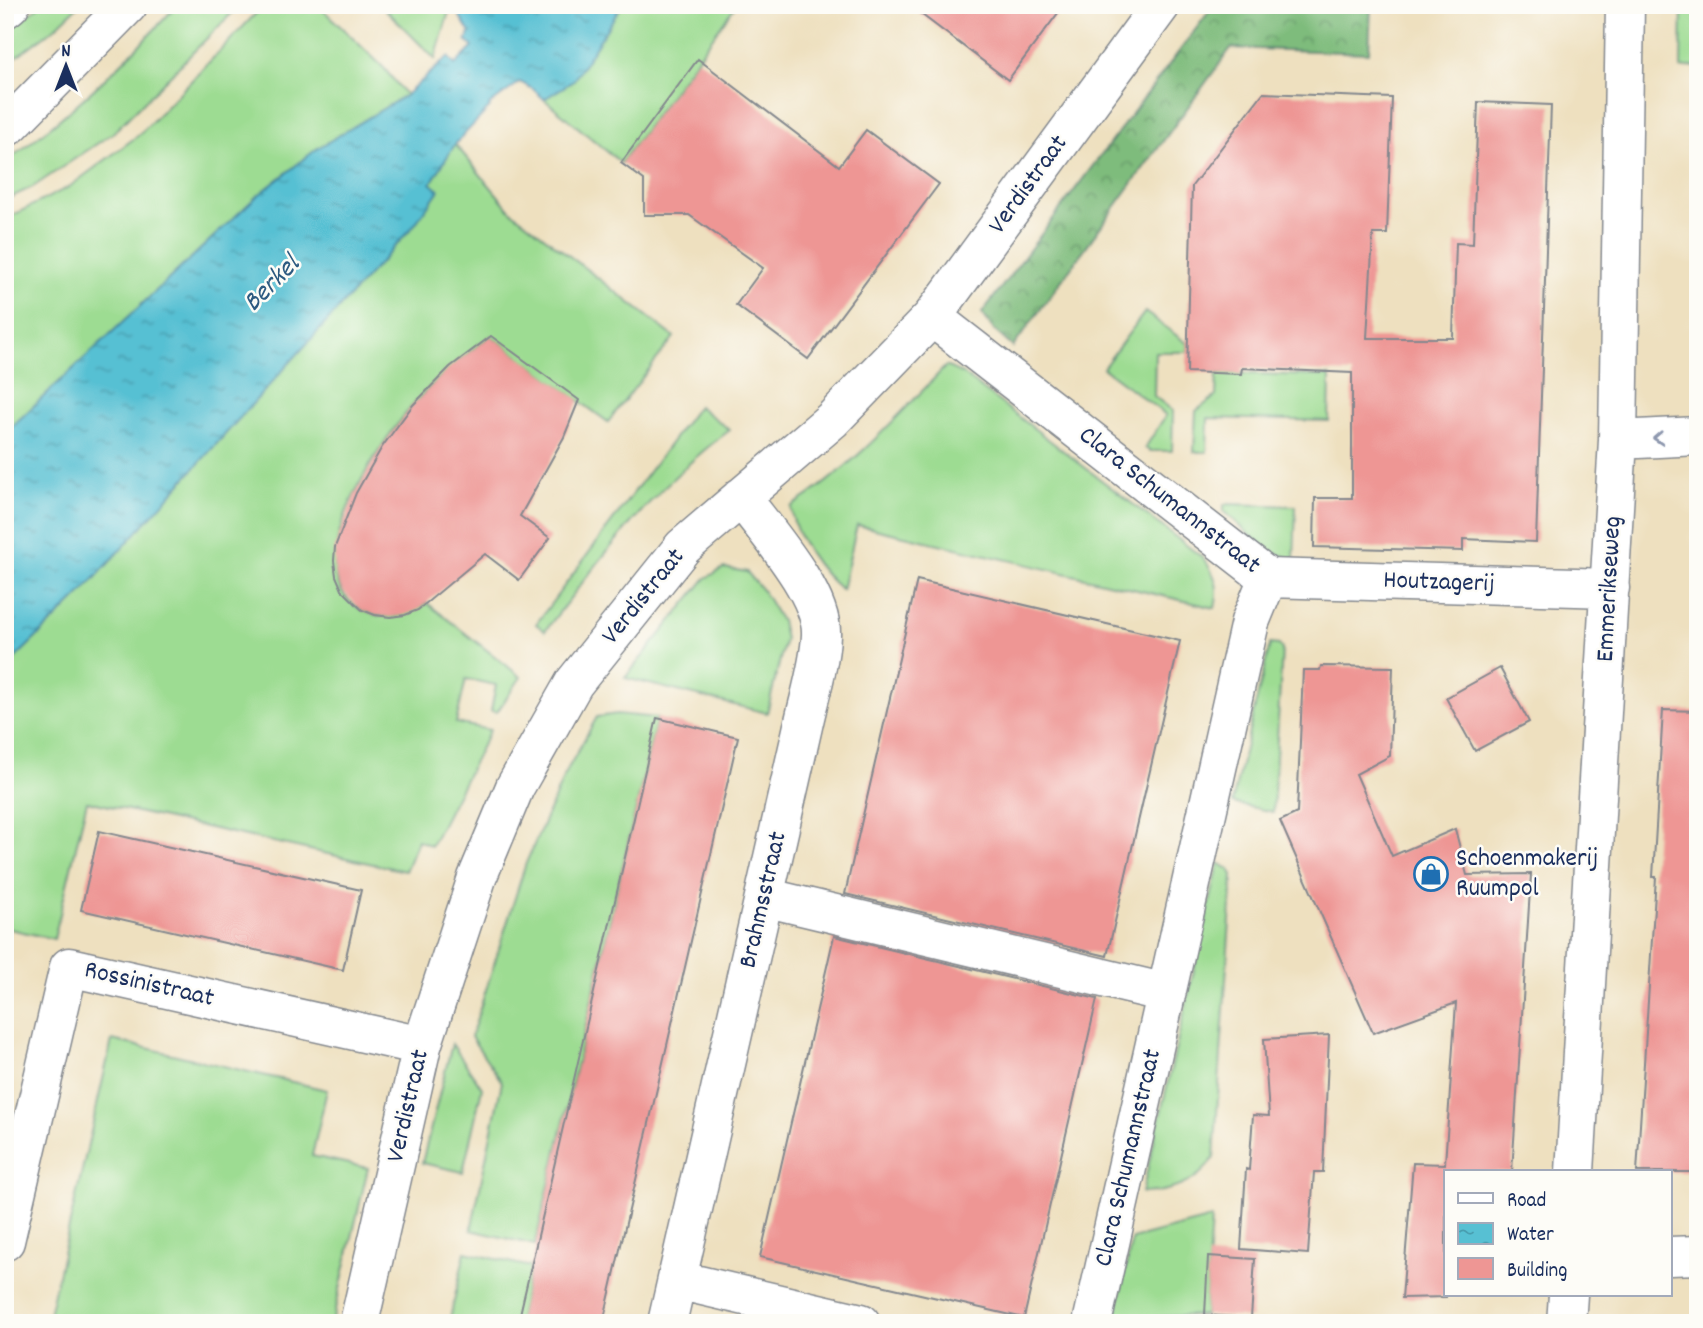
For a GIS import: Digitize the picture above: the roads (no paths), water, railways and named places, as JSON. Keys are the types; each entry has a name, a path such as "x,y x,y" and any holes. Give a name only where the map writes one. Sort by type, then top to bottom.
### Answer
{"street":[{"path":"5,9 10,5"},
{"path":"5,128 128,5"},
{"name":"Verdistraat","path":"359,1323 422,1046 477,878 515,788 574,683 683,547 832,420 932,317 1161,5"},
{"name":"Emmerikseweg","path":"1575,1170 1618,440 1625,5"},
{"name":"Clara Schumannstraat","path":"932,317 1268,578 1250,622 1092,1323"},
{"path":"1618,440 1698,436"},
{"name":"Brahmsstraat","path":"667,1323 803,726 821,636 820,615 806,585 741,497"},
{"name":"Houtzagerij","path":"1268,578 1610,588"},
{"path":"764,897 1166,993"},
{"name":"Rossinistraat","path":"5,1241 69,967 422,1046"},
{"path":"1672,1256 1698,1255"},
{"path":"677,1280 860,1323"},
{"path":"1566,1323 1568,1296"}],"water":[{"name":"Berkel","path":"453,5 622,5 573,81 544,99 520,82 489,105 455,144 431,183 439,190 415,224 78,597 5,668 5,433 256,197 318,148 406,95 448,57 455,65 473,47 466,41 470,33"}],"place":[{"name":"Schoenmakerij Ruumpol","path":"1431,874"}]}
